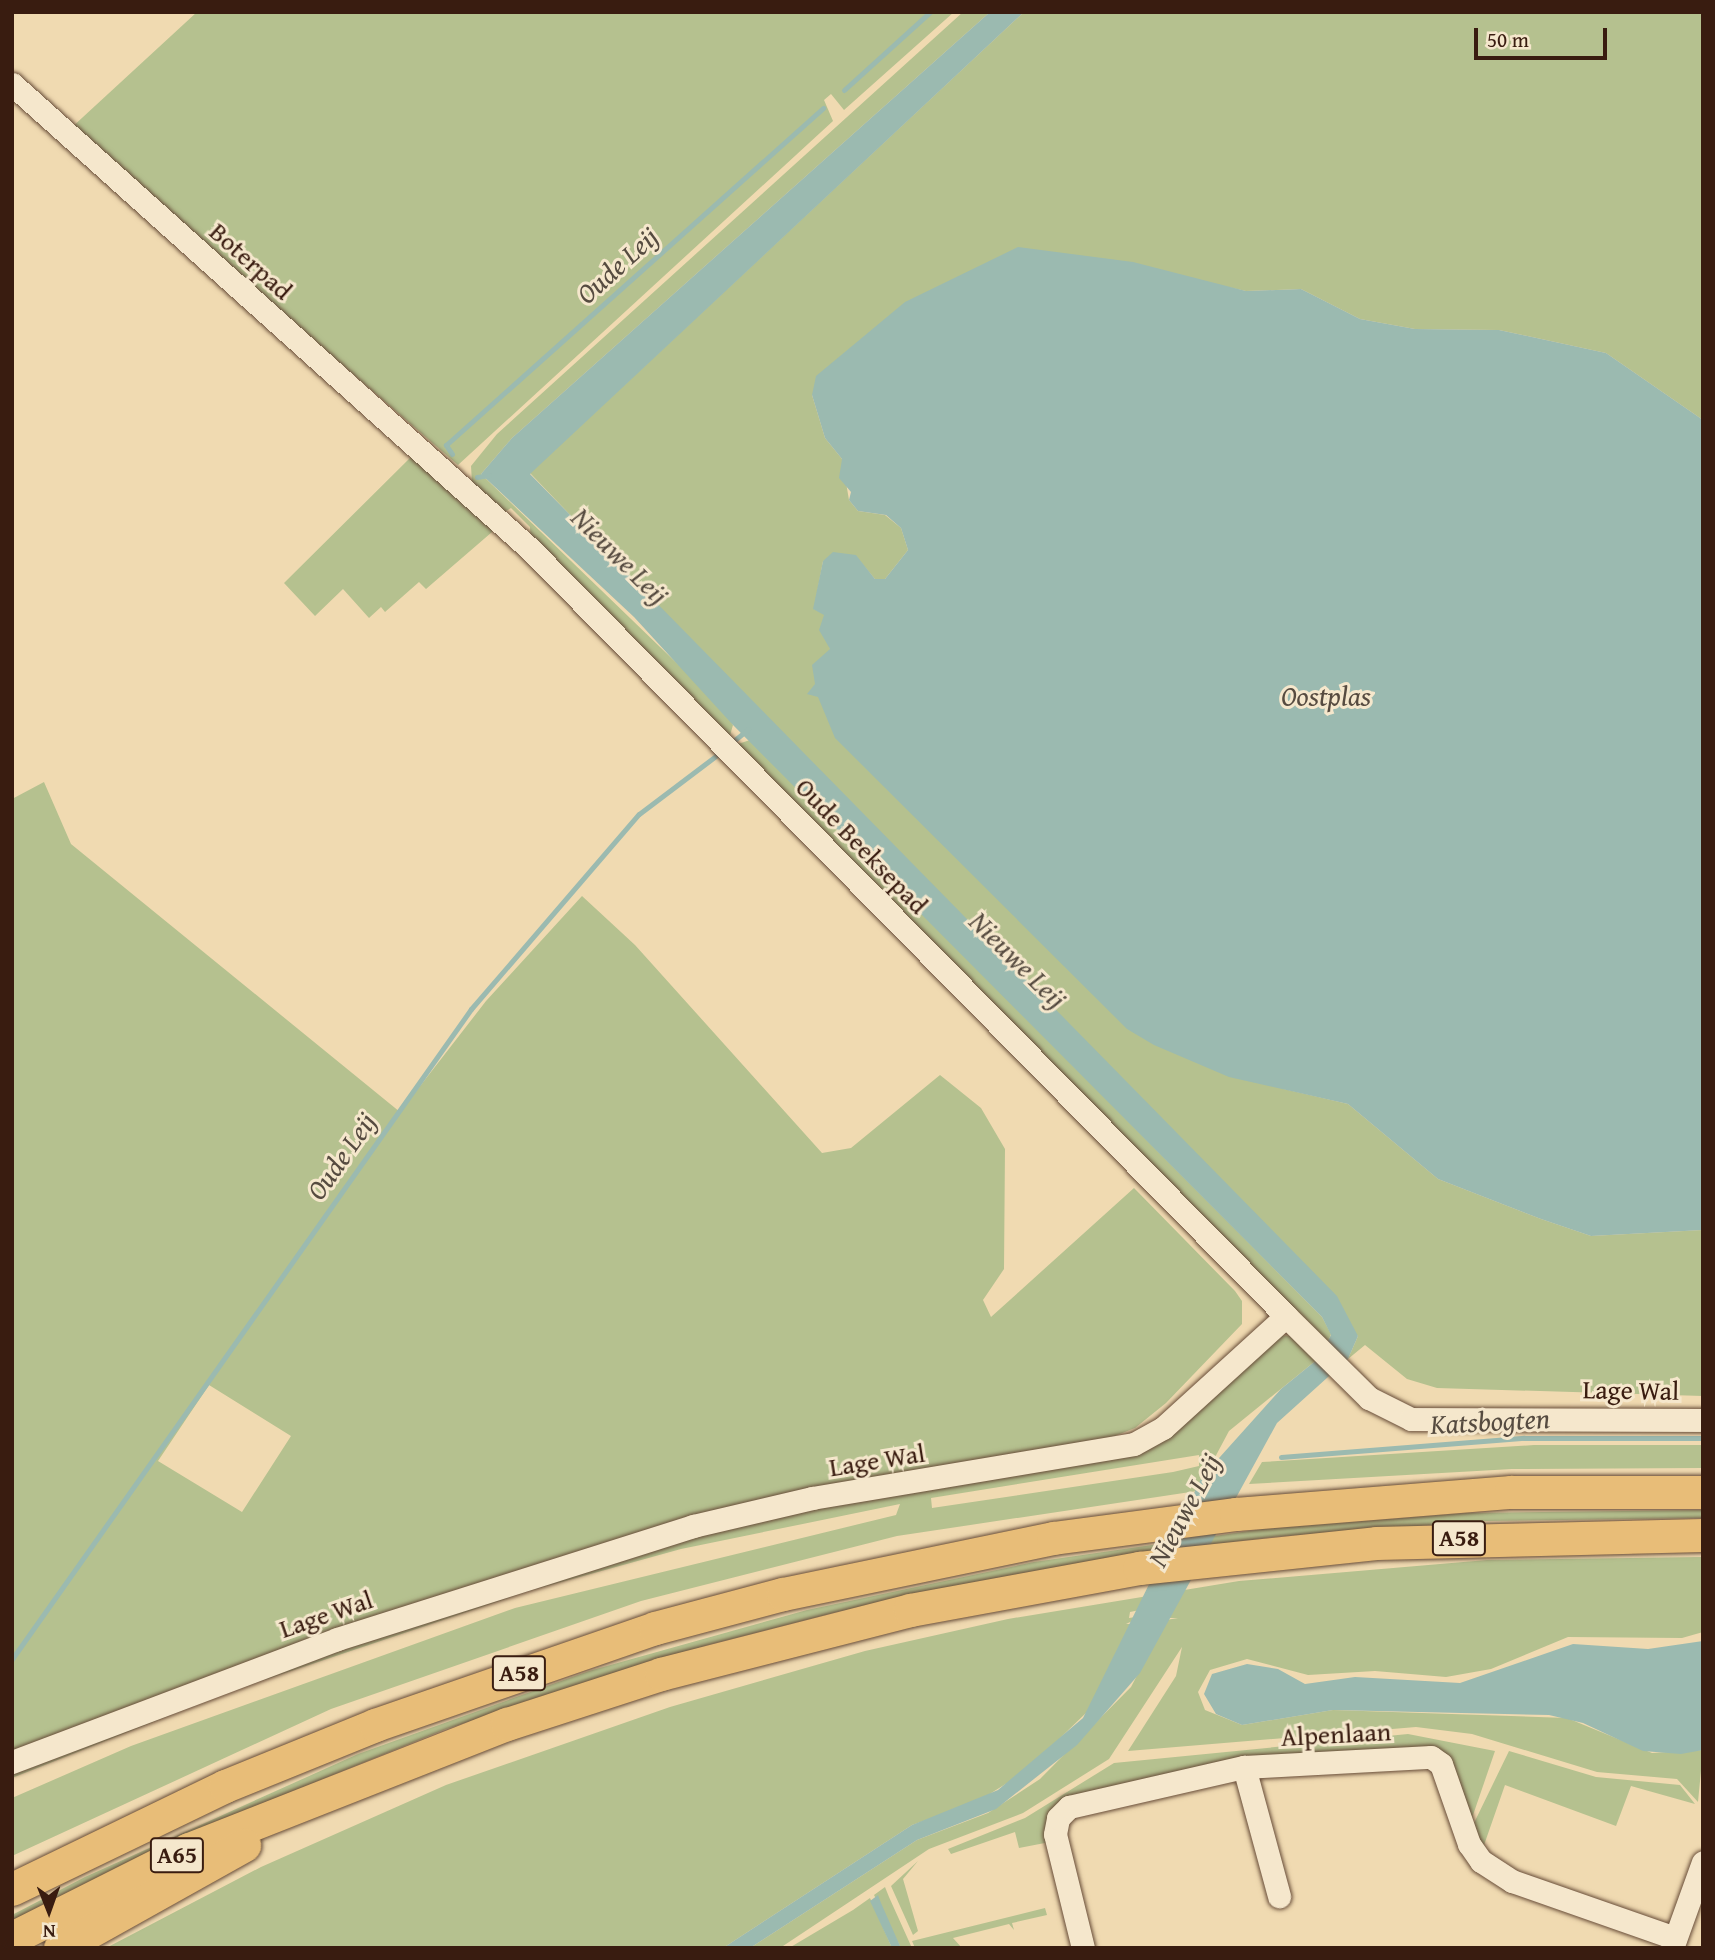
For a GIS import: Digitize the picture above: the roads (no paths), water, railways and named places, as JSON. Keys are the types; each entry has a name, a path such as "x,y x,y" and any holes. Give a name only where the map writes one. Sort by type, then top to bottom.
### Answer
{"highway":[{"name":"A58","path":"12,1889 225,1786 375,1725 655,1628 900,1566 1157,1524 1236,1514 1511,1492 1703,1492"},
{"name":"A58","path":"60,1948 348,1786 661,1674 910,1610 1139,1568 1216,1559 1511,1535 1703,1535"},
{"name":"A65","path":"12,1938 189,1849 348,1786"}],"street":[{"name":"Boterpad","path":"12,84 455,477"},
{"name":"Oude Beeksepad","path":"455,477 727,747 1286,1316"},
{"name":"Lage Wal","path":"12,1762 337,1639 693,1526 812,1498 1134,1444 1163,1428 1286,1316 1387,1411 1410,1419 1703,1420"},
{"name":"Alpenlaan","path":"1083,1948 1055,1834 1058,1818 1069,1807 1244,1766 1431,1757 1441,1764 1469,1844 1481,1861 1512,1881 1674,1943"},
{"path":"1244,1766 1279,1896"},
{"path":"1674,1943 1703,1862"}],"water":[{"path":"990,12 1024,12 530,474 1337,1296 1358,1336 1348,1359 1277,1423 1140,1673 1077,1745 996,1809 917,1840 750,1948 723,1948 912,1825 998,1790 1083,1718 1202,1477 1281,1389 1319,1358 1331,1335 1322,1317 733,725 634,617 481,474 512,438"},
{"name":"Oostplas","path":"1018,247 1133,262 1246,291 1301,289 1360,319 1415,329 1499,330 1606,353 1703,420 1703,1230 1591,1236 1438,1179 1348,1104 1229,1077 1154,1045 1127,1029 835,738 818,697 807,694 815,684 812,665 830,649 819,630 824,615 813,609 823,561 833,552 856,555 875,579 885,579 908,550 901,528 886,515 858,511 849,500 851,492 839,478 842,459 825,438 812,395 816,376 905,302"},
{"path":"1703,1641 1703,1750 1681,1754 1643,1751 1583,1723 1549,1715 1333,1710 1242,1725 1216,1714 1204,1694 1212,1674 1247,1664 1278,1669 1305,1684 1355,1677 1460,1683 1573,1644 1648,1649"},
{"path":"878,1895 901,1948 892,1948 870,1901"}],"waterway":[{"name":"Oude Leij","path":"844,90 930,12"},
{"name":"Oude Leij","path":"452,454 446,445 823,108"},
{"name":"Oude Leij","path":"477,477 489,475"},
{"name":"Oude Leij","path":"731,743 748,729"},
{"name":"Oude Leij","path":"12,1659 471,1009 639,814 721,752"},
{"name":"Katsbogten","path":"1281,1457 1524,1438 1703,1438"}],"water label":[{"name":"Nieuwe Leij","path":"620,556"},
{"name":"Nieuwe Leij","path":"1018,960"},
{"name":"Nieuwe Leij","path":"1184,1510"}]}
